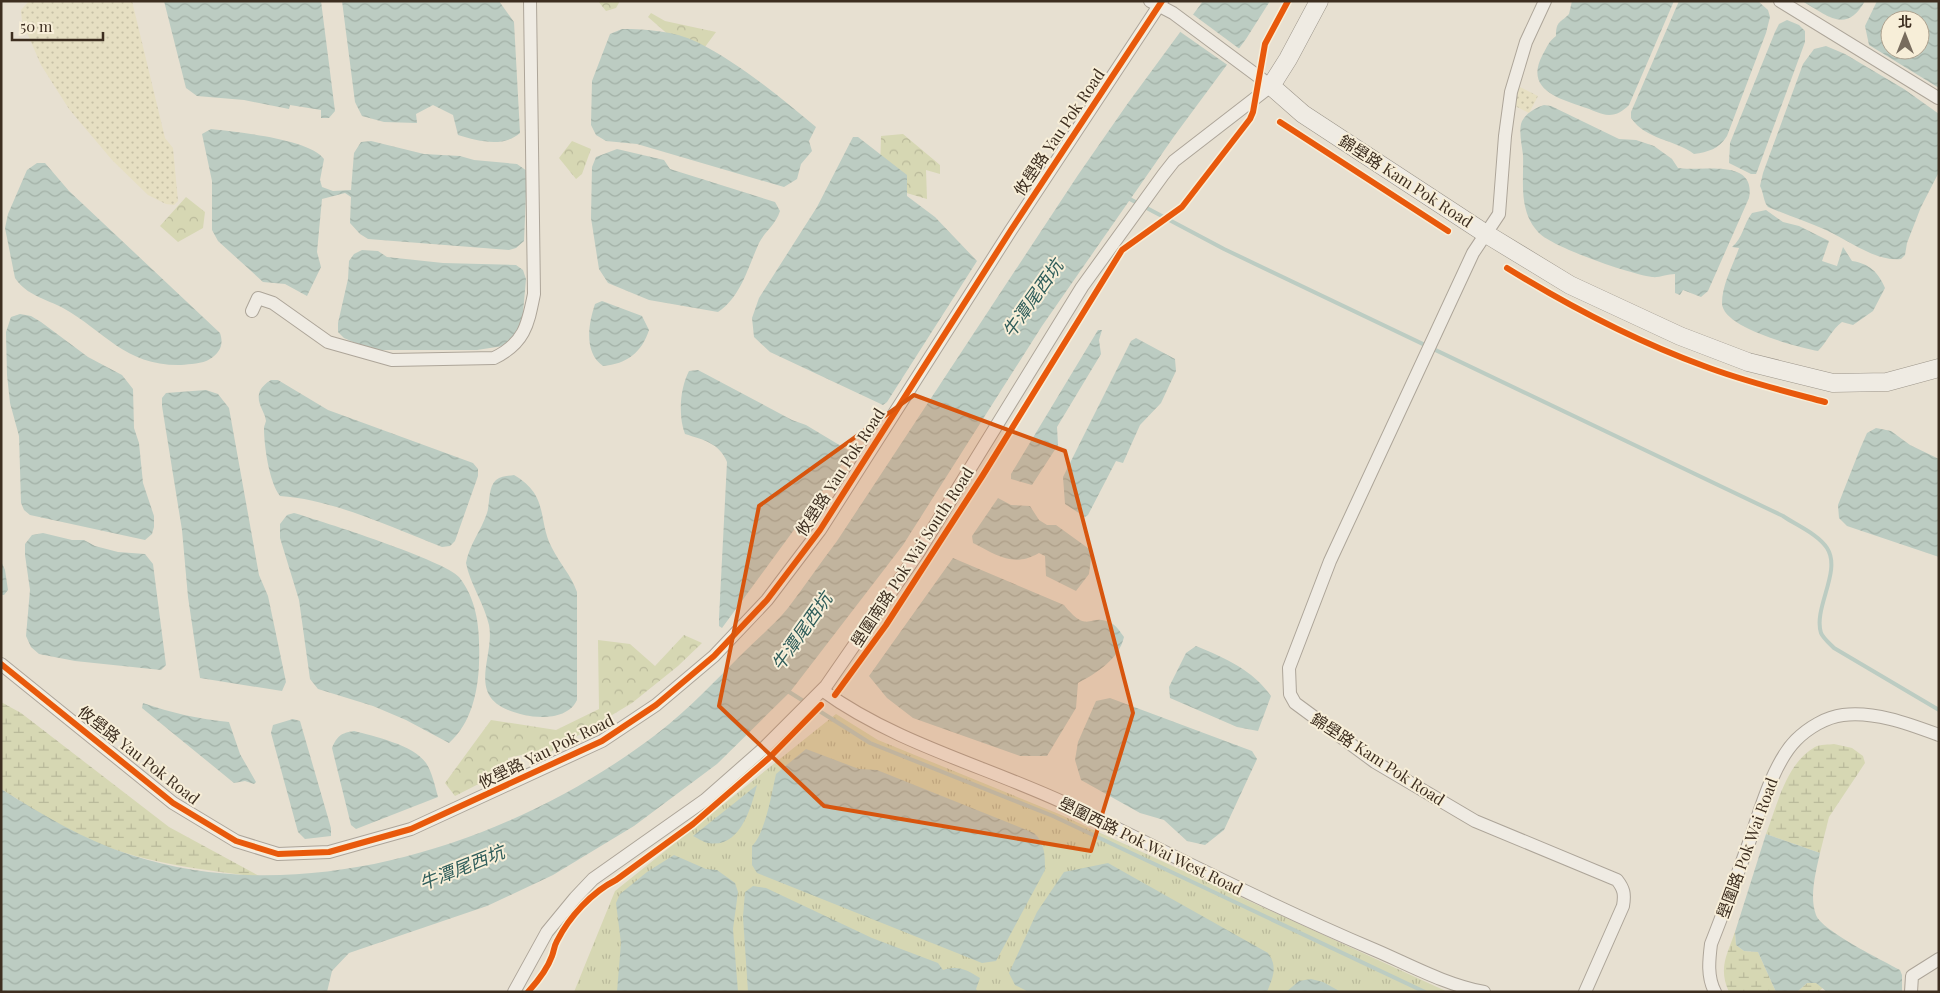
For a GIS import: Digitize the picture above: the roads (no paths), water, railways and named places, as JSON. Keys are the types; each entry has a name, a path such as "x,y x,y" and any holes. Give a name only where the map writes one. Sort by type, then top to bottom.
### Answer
{"street":[{"path":"252,311 258,298 273,303 328,342 392,360 494,358 507,352 527,327 534,294 530,1"},
{"path":"1157,3 1259,76 1288,60 1319,1"},
{"path":"1545,1 1526,42 1511,92 1505,136 1501,204 1499,214 1487,234 1587,294 1674,333 1748,362 1833,382 1887,382 1939,368"},
{"path":"1780,1 1938,98"},
{"name":"攸壆路 Yau Pok Road","path":"1,664 173,803 236,841 278,854 329,852 411,829 602,742 656,705 714,656 767,600 820,530 1157,3"},
{"name":"壆圍南路 Pok Wai South Road","path":"514,992 547,932 593,879 705,800 763,749 822,690 918,553 1082,287 1174,161 1259,76"},
{"name":"錦壆路 Kam Pok Road","path":"1259,76 1304,114 1487,234 1473,253 1330,561 1289,668 1290,694 1301,709 1375,762 1474,821 1616,880 1622,887 1625,895 1623,906 1585,992"},
{"name":"壆圍西路 Pok Wai West Road","path":"822,690 840,703 901,735 1069,806 1323,928 1452,982 1484,992"},
{"name":"壆圍路 Pok Wai Road","path":"1715,992 1711,984 1709,961 1711,944 1762,804 1776,771 1795,740 1819,723 1841,715 1864,714 1895,720 1939,735"},
{"path":"1911,992 1912,976 1939,960"}],"water":[{"path":"164,1 321,1 335,111 329,118 321,118 321,110 290,105 289,109 244,100 197,96 186,88"},
{"path":"342,1 499,1 514,22 520,133 513,138 498,142 482,141 458,135 453,115 433,105 416,114 417,123 384,122 362,116 355,102"},
{"name":"牛潭尾西坑","path":"1203,1 1270,1 1246,39 1175,135 1042,326 903,545 790,692 717,764 634,826 553,875 487,906 349,953 332,971 327,992 1,992 1,789 80,834 131,855 198,871 268,875 338,870 407,856 475,835 540,806 602,772 658,733 680,715 783,614 794,600 837,541 1078,175"},
{"path":"1572,1 1674,1 1629,105 1622,111 1609,115 1603,114 1554,96 1540,84 1538,66 1548,44 1556,36 1558,24 1569,14"},
{"path":"1679,1 1758,1 1768,10 1770,17 1766,33 1727,136 1713,149 1694,154 1644,131 1631,118 1631,112"},
{"path":"1802,1 1865,1 1858,11 1851,17 1843,20 1828,16"},
{"path":"1877,1 1939,1 1939,88 1893,60 1930,60 1930,10 1880,10 1880,52 1869,45 1865,26"},
{"path":"1787,20 1799,25 1805,31 1805,42 1756,174 1751,174 1729,163 1730,143 1775,32 1779,24"},
{"path":"622,29 660,31 679,35 713,50 774,92 816,127 809,141 812,151 801,164 797,179 784,187 637,144 606,141 596,135 591,125 592,81 610,34"},
{"path":"1826,46 1845,54 1904,89 1939,114 1939,172 1921,207 1907,243 1905,255 1901,259 1892,259 1872,254 1826,230 1768,207 1765,202 1760,186 1763,173 1803,64 1814,49"},
{"path":"1544,105 1551,106 1619,139 1636,140 1654,146 1672,159 1678,168 1725,169 1736,172 1744,177 1749,185 1749,198 1708,291 1701,297 1683,290 1680,295 1675,293 1675,274 1652,277 1627,271 1558,245 1538,232 1527,214 1523,195 1523,155 1520,128 1522,120 1527,114"},
{"path":"211,129 272,138 304,146 316,152 324,159 320,180 322,187 333,191 351,190 354,153 361,142 371,141 424,154 460,156 474,160 517,164 527,171 524,241 516,248 509,250 368,239 360,234 350,223 351,197 345,193 322,199 317,252 321,267 307,296 285,284 263,282 218,241 212,230 212,181 202,134"},
{"path":"853,137 858,137 907,175 907,196 935,217 977,261 887,402 883,405 770,352 754,337 752,318 759,298 817,207"},
{"path":"617,149 664,160 670,169 775,202 780,211 778,216 759,243 733,298 718,312 649,300 608,283 599,269 591,218 592,167 596,157"},
{"path":"37,163 45,163 69,191 220,333 221,345 219,351 203,362 181,365 162,364 145,360 130,354 78,317 31,293 20,284 15,278 5,228 8,214 27,170"},
{"path":"1766,210 1783,222 1799,226 1829,241 1822,261 1837,266 1843,247 1852,261 1864,264 1873,270 1885,288 1873,311 1853,325 1842,322 1835,328 1818,351 1762,335 1734,320 1725,312 1722,296 1739,248 1732,247 1739,240 1752,213"},
{"path":"362,250 378,251 387,257 443,263 516,265 523,270 526,279 522,324 515,339 503,346 477,350 371,350 344,338 338,332 338,323 348,279 349,261 354,254"},
{"path":"602,301 642,316 649,330 642,345 632,356 619,363 603,366 593,354 589,338 589,329 595,304"},
{"path":"20,314 31,316 88,357 122,375 133,389 134,428 139,443 143,483 154,516 152,534 145,540 30,515 24,510 21,503 19,436 10,403 7,375 6,332 11,317"},
{"path":"1098,330 1102,330 1099,340 1101,354 1057,427 1058,445 1032,485 1011,479 1011,474"},
{"path":"1136,338 1175,359 1176,371 1161,403 1140,425 1123,463 1116,461 1088,515 1085,517 1065,504 1063,477 1131,341"},
{"path":"698,370 792,420 806,425 851,452 722,628 719,626 719,618 727,462 720,450 715,446 705,440 685,434 681,419 681,402 686,378 689,371"},
{"path":"271,380 278,380 328,410 473,463 478,469 478,476 455,541 450,546 442,547 341,508 300,498 280,496 273,482 268,463 264,435 266,421 259,398 262,388"},
{"path":"206,390 218,394 229,408 259,575 268,596 286,682 282,691 200,678 188,597 182,530 162,398 166,393"},
{"path":"1876,428 1891,431 1910,445 1939,459 1939,557 1847,526 1839,518 1838,505 1860,449 1867,433"},
{"path":"514,475 533,491 538,500 548,538 577,592 577,700 567,711 553,716 524,715 508,710 496,703 489,694 485,673 490,637 489,625 466,563 487,513 493,483 505,476"},
{"path":"998,498 1011,505 1030,506 1039,520 1047,525 1056,525 1092,551 1089,574 1076,591 1046,576 1045,556 1039,553 1030,557 1013,560 973,543 972,536"},
{"path":"294,513 382,542 432,561 459,577 466,587 477,619 479,664 477,685 468,717 463,727 449,743 406,720 373,706 318,689 310,679 299,600 280,538 280,524 287,515"},
{"path":"43,533 72,540 84,540 95,546 118,552 145,554 153,564 166,665 161,670 75,661 39,654 31,647 26,636 30,590 25,544 32,535"},
{"path":"953,558 1064,605 1079,619 1089,622 1104,620 1111,623 1117,627 1124,637 1112,659 1100,670 1078,683 1076,708 1047,756 1020,756 913,718 887,698 869,676"},
{"path":"1,561 5,570 8,590 4,595 1,595"},
{"path":"1196,646 1228,660 1247,672 1271,696 1258,731 1237,727 1170,698 1169,687 1186,653"},
{"path":"1110,698 1252,751 1257,759 1224,830 1205,845 1187,841 1164,820 1140,813 1081,780 1075,760 1078,742 1096,701"},
{"path":"143,703 185,715 229,722 240,754 256,782 254,784 245,781 234,783 142,708"},
{"path":"293,719 300,721 331,828 331,836 305,839 298,832 271,733 273,725"},
{"path":"354,731 393,742 420,757 430,771 438,797 356,829 351,825 332,748 340,736"},
{"path":"806,749 859,769 877,770 1034,833 1038,837 1044,850 1045,870 996,961 982,963 757,873 752,865 752,846 757,840 764,823 776,774"},
{"path":"757,785 742,825 728,840 719,843 708,843 693,836"},
{"path":"1766,834 1820,853 1813,892 1816,915 1821,922 1840,937 1900,970 1902,975 1902,992 1827,992 1816,983 1807,983 1797,992 1776,992 1758,952 1744,951 1736,945 1735,932"},
{"path":"674,855 706,869 717,870 735,883 738,892 733,929 738,992 617,992 621,943 616,903 620,894 647,872"},
{"path":"1108,863 1268,953 1274,968 1273,977 1267,992 1029,992 1015,985 1009,973 1037,912 1064,872"},
{"path":"753,886 766,888 872,938 938,963 943,970 958,968 967,971 980,978 976,989 978,992 748,992 743,917 745,892"},
{"path":"1311,979 1323,982 1341,992 1286,992 1299,981"}],"waterway":[{"path":"1126,197 1224,249 1783,516 1806,530 1823,543 1831,557 1830,578 1821,612 1820,623 1823,637 1834,648 1939,710"},
{"path":"786,690 870,743 1053,816 1425,992"}]}
